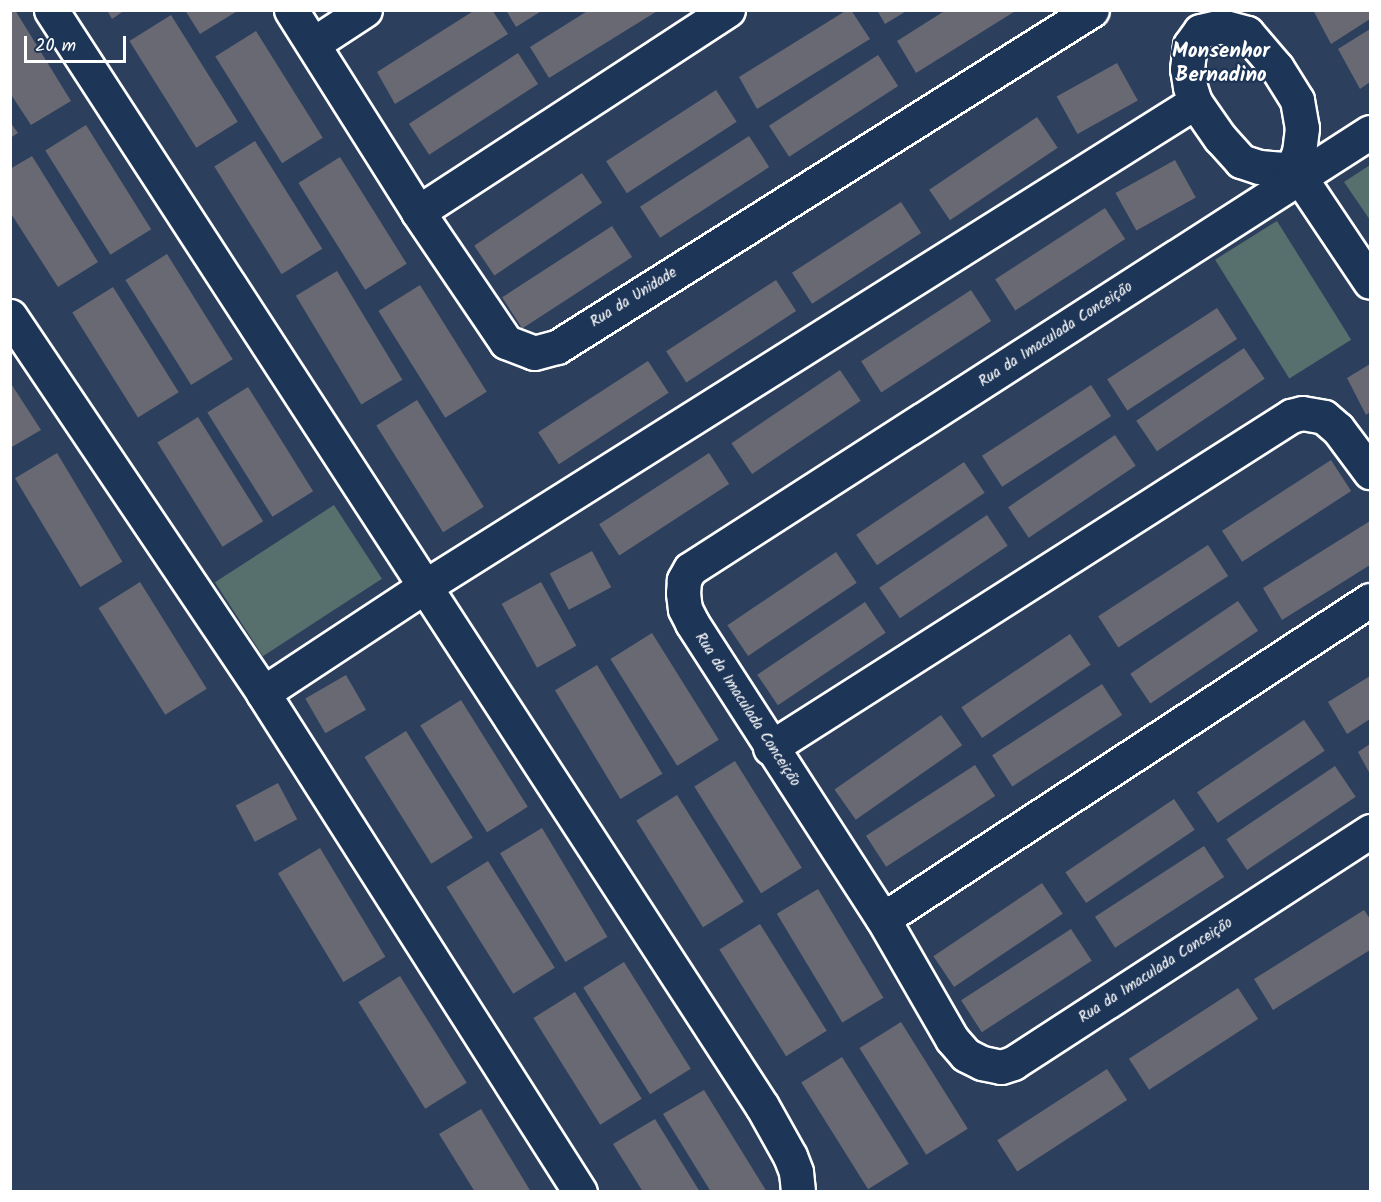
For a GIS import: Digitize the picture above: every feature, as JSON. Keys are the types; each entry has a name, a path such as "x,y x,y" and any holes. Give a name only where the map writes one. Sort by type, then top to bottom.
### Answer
{"street":[{"path":"51,10 762,1106 790,1156 796,1172 798,1191"},
{"name":"Rua da Unidade","path":"291,10 418,212 506,342 534,353 545,352 1092,10"},
{"path":"313,44 365,10"},
{"path":"418,212 728,10"},
{"path":"1297,173 1301,113 1298,100 1277,68 1254,40 1239,28 1196,21 1188,54 1190,87 1195,102 1220,138 1240,161 1259,167 1297,173 1371,282"},
{"path":"263,693 424,587 1195,102"},
{"name":"Rua da Imaculada Conceição","path":"1371,132 1297,173 690,569 684,580 685,609 770,748 883,919 961,1052 982,1063 1001,1067 1013,1064 1371,831"},
{"path":"10,316 263,693 580,1191"},
{"path":"770,748 1291,416 1302,413 1324,417 1338,429 1371,472"},
{"path":"883,919 1371,600"}],"green space":[{"path":"1370,165 1370,220 1344,182"},
{"path":"1277,221 1351,340 1289,378 1215,260"},
{"path":"334,505 382,579 263,656 215,582"}],"building":[{"path":"10,10 15,10 71,101 31,125 10,93"},
{"path":"107,10 125,10 112,19"},
{"path":"185,10 239,10 200,34"},
{"path":"475,10 492,10 508,34 395,104 377,72"},
{"path":"506,10 543,10 516,27"},
{"path":"589,10 659,10 549,78 530,47"},
{"path":"847,10 851,10 870,39 757,109 739,77"},
{"path":"877,10 908,10 885,24"},
{"path":"946,10 1017,10 916,73 897,41"},
{"path":"1313,10 1370,10 1370,19 1331,44"},
{"path":"171,15 238,122 196,148 129,41"},
{"path":"1370,29 1370,82 1360,89 1338,49"},
{"path":"256,31 323,138 282,163 215,56"},
{"path":"518,53 538,84 429,155 409,124"},
{"path":"878,55 898,86 789,157 769,126"},
{"path":"1117,63 1138,101 1077,134 1057,96"},
{"path":"716,90 737,122 627,193 606,161"},
{"path":"1037,117 1058,148 950,220 929,190"},
{"path":"10,122 18,133 10,138"},
{"path":"86,125 151,229 110,255 45,150"},
{"path":"749,136 769,167 660,238 640,207"},
{"path":"255,141 322,249 282,274 214,166"},
{"path":"32,156 98,262 58,287 10,212 10,169"},
{"path":"340,157 407,264 365,290 298,183"},
{"path":"1175,160 1196,198 1136,231 1116,193"},
{"path":"582,173 602,203 494,276 474,246"},
{"path":"901,202 921,233 812,304 792,273"},
{"path":"1105,208 1125,239 1015,310 995,279"},
{"path":"612,226 632,257 522,328 502,297"},
{"path":"167,254 233,359 191,385 125,280"},
{"path":"337,271 402,380 361,405 296,296"},
{"path":"776,280 796,311 686,382 666,351"},
{"path":"420,285 487,392 445,418 378,311"},
{"path":"113,287 179,392 138,418 72,312"},
{"path":"971,290 991,321 881,392 861,361"},
{"path":"1217,308 1237,339 1127,410 1107,379"},
{"path":"1244,348 1265,379 1157,451 1136,421"},
{"path":"648,361 669,393 559,464 538,432"},
{"path":"1370,364 1370,412 1366,415 1347,378"},
{"path":"840,370 861,401 752,474 731,443"},
{"path":"10,382 41,430 10,448"},
{"path":"1091,385 1111,416 1002,487 982,456"},
{"path":"248,387 313,491 272,517 207,412"},
{"path":"417,400 484,507 443,532 376,425"},
{"path":"198,417 263,521 222,547 157,442"},
{"path":"1115,435 1136,466 1029,538 1008,507"},
{"path":"57,453 122,562 80,587 15,478"},
{"path":"709,453 729,484 619,555 599,524"},
{"path":"1331,460 1351,491 1242,562 1222,531"},
{"path":"964,462 985,493 877,565 856,535"},
{"path":"987,515 1008,546 900,618 879,588"},
{"path":"1370,521 1370,565 1282,620 1263,588"},
{"path":"1208,545 1228,576 1118,647 1098,616"},
{"path":"592,551 611,587 569,610 550,574"},
{"path":"836,552 857,583 748,656 727,625"},
{"path":"140,582 207,689 165,715 98,608"},
{"path":"541,582 576,646 537,668 502,604"},
{"path":"1238,601 1258,631 1150,704 1130,674"},
{"path":"865,602 886,633 778,705 757,675"},
{"path":"652,633 719,740 677,766 610,659"},
{"path":"1070,634 1091,665 982,738 961,707"},
{"path":"597,665 662,774 620,799 555,690"},
{"path":"346,675 366,710 325,733 305,698"},
{"path":"1370,676 1370,719 1347,734 1328,702"},
{"path":"1102,684 1122,715 1012,786 992,755"},
{"path":"461,700 528,807 487,832 420,725"},
{"path":"941,715 962,745 856,820 835,790"},
{"path":"1304,720 1325,751 1218,823 1197,792"},
{"path":"406,731 473,838 431,864 364,757"},
{"path":"1370,744 1370,774 1358,752"},
{"path":"735,761 802,868 761,893 694,786"},
{"path":"975,765 995,796 886,867 866,836"},
{"path":"1335,766 1356,797 1247,870 1226,839"},
{"path":"278,783 297,819 255,842 236,806"},
{"path":"677,795 744,902 703,927 636,820"},
{"path":"1174,799 1195,830 1086,903 1065,872"},
{"path":"542,828 607,937 565,962 500,853"},
{"path":"1204,846 1224,877 1115,948 1095,917"},
{"path":"320,848 385,957 343,982 278,873"},
{"path":"488,861 555,968 513,994 446,887"},
{"path":"1042,883 1063,914 954,987 933,956"},
{"path":"818,889 883,998 842,1023 777,914"},
{"path":"1364,910 1370,919 1370,950 1273,1010 1254,979"},
{"path":"760,924 827,1031 786,1056 719,949"},
{"path":"1071,929 1092,961 982,1032 961,1000"},
{"path":"624,962 691,1069 650,1094 583,987"},
{"path":"400,976 467,1083 425,1109 358,1002"},
{"path":"1238,988 1258,1019 1149,1090 1129,1059"},
{"path":"575,992 642,1099 600,1125 533,1018"},
{"path":"901,1022 968,1129 926,1155 859,1048"},
{"path":"842,1057 909,1164 868,1189 801,1082"},
{"path":"1107,1069 1127,1100 1017,1171 997,1140"},
{"path":"704,1090 767,1192 711,1192 663,1114"},
{"path":"481,1109 531,1192 475,1192 439,1134"},
{"path":"655,1119 700,1192 643,1192 613,1144"}],"district":[{"name":"Monsenhor Bernadino","path":"1221,64"}]}
